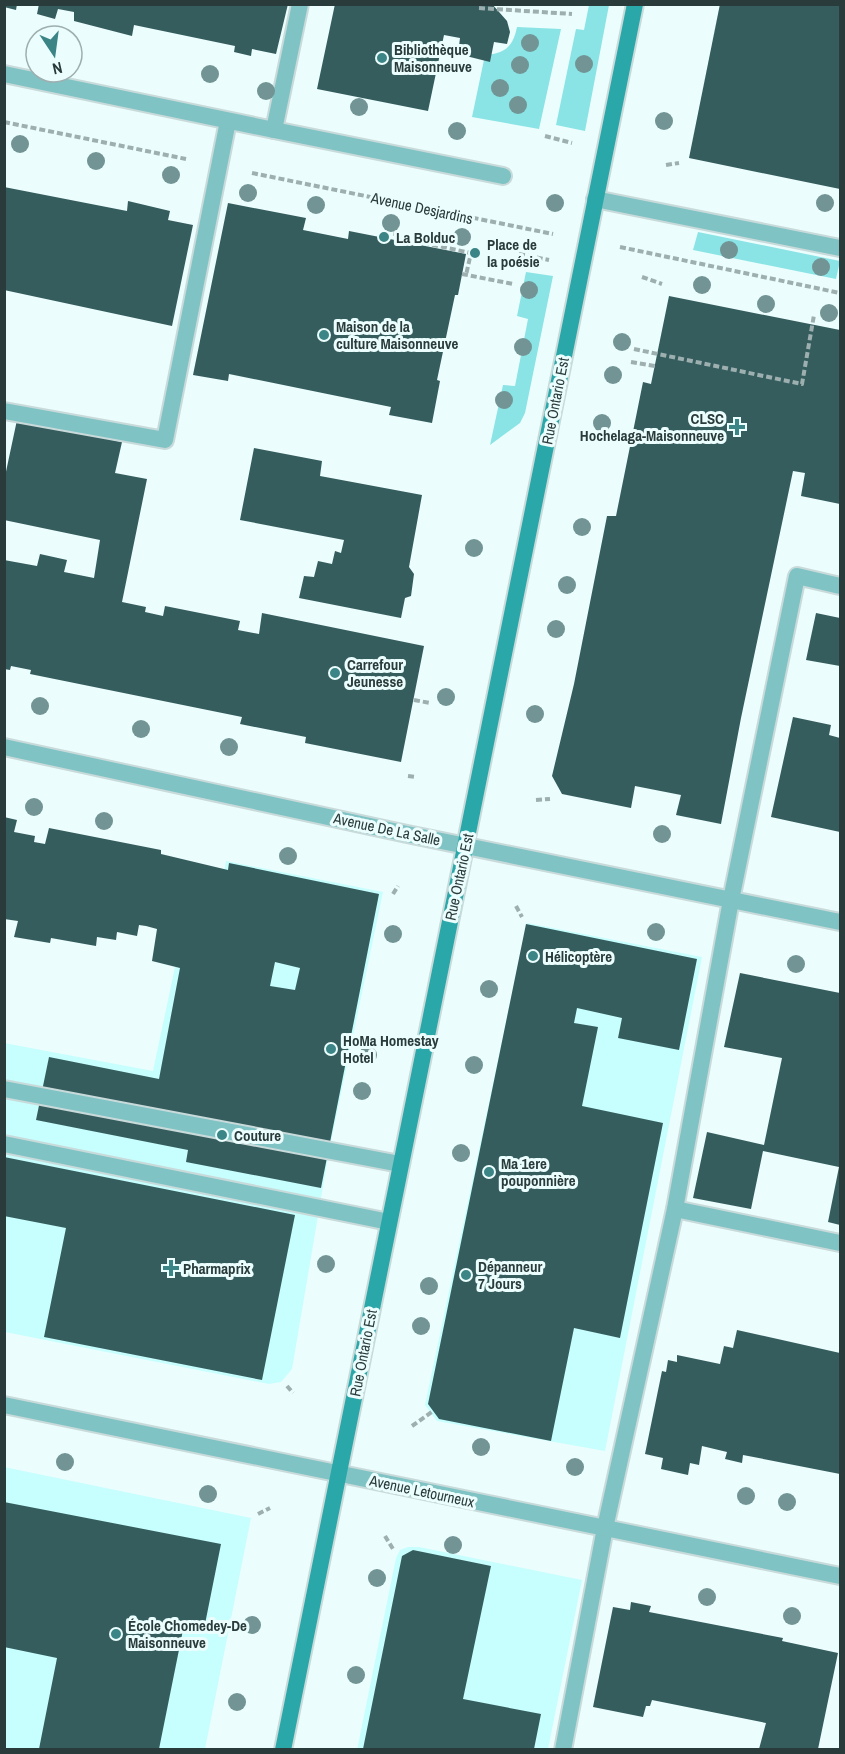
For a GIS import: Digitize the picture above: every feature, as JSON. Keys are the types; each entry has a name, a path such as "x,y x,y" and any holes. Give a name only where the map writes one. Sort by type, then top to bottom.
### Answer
{"main road":[{"name":"Rue Ontario Est","path":"283,1749 634,4"}],"street":[{"path":"274,130 300,4"},
{"path":"4,74 503,176"},
{"path":"4,411 165,440 228,121"},
{"path":"595,199 840,248"},
{"path":"563,1749 605,1528 675,1209 731,900 797,576 840,586"},
{"name":"Avenue De La Salle","path":"4,747 465,846 840,922"},
{"path":"4,1089 400,1164"},
{"path":"4,1144 389,1222"},
{"path":"675,1209 840,1243"},
{"name":"Avenue Letourneux","path":"4,1405 840,1576"}],"path":[{"path":"479,8 572,14"},
{"name":"Avenue Desjardins","path":"4,122 840,293"},
{"path":"545,136 574,143"},
{"path":"666,165 679,163"},
{"path":"396,230 395,237 471,253 464,275 513,284"},
{"path":"519,254 558,262"},
{"path":"642,277 662,284"},
{"path":"634,349 802,384 814,315"},
{"path":"632,362 654,366"},
{"path":"414,700 430,703"},
{"path":"408,776 416,777"},
{"path":"536,800 550,799"},
{"path":"393,894 398,886"},
{"path":"516,906 522,917"},
{"path":"287,1386 293,1393"},
{"path":"412,1426 433,1411"},
{"path":"258,1514 270,1508"},
{"path":"385,1536 393,1549"}],"shaded area":[{"path":"589,5 609,5 585,131 556,125 576,29 584,30"},
{"path":"517,27 561,29 539,129 472,117 485,55 498,53 507,48 513,40"},
{"path":"698,232 840,261 836,279 693,250"},
{"path":"526,272 553,276 525,413 520,423 490,445 503,385 515,386 528,319 517,316"},
{"path":"226,861 383,892 329,1151 292,1369 281,1382 269,1384 5,1332 4,1043 153,1071 175,967 206,970"},
{"path":"527,923 702,957 605,1451 437,1421 425,1405"},
{"name":"École Chomedey-De Maisonneuve","path":"4,1467 251,1518 205,1749 5,1749"},
{"path":"419,1547 582,1580 548,1749 357,1750 396,1558 400,1550"}],"building":[{"path":"4,4 17,4 16,10 4,7"},
{"path":"39,4 288,4 276,54 252,49 251,56 234,52 235,46 134,25 132,36 74,21 74,12 58,9 55,19 37,14"},
{"name":"Bibliothèque Maisonneuve","path":"335,4 492,4 507,21 510,32 507,44 494,42 490,62 458,54 460,38 444,35 428,111 317,89"},
{"path":"720,4 840,4 840,189 689,158"},
{"path":"4,187 127,211 128,201 170,211 168,220 193,225 172,326 4,290"},
{"name":"Maison de la culture Maisonneuve","path":"228,203 306,218 303,230 348,239 349,231 466,254 437,380 440,381 432,423 389,415 391,407 229,374 228,381 193,375"},
{"path":"669,296 840,330 840,504 801,496 805,473 793,471 721,824 676,815 681,795 635,786 631,808 562,794 552,776 574,684 607,516 616,516 643,382 651,384"},
{"path":"17,420 122,442 115,473 147,479 122,602 146,607 145,612 163,616 165,606 240,621 238,630 259,634 262,613 424,646 401,762 305,743 306,737 240,724 242,717 30,674 31,670 11,666 10,670 4,669 4,560 37,566 40,554 67,560 64,572 94,578 100,540 4,520 4,481"},
{"path":"254,448 322,461 320,476 422,495 409,567 414,574 411,596 405,598 401,618 299,598 304,576 314,577 318,561 332,564 335,551 341,553 344,540 240,520"},
{"path":"816,613 840,618 840,666 806,660"},
{"path":"793,717 831,725 829,735 840,738 840,832 771,817"},
{"path":"4,817 17,820 14,832 35,836 34,842 45,844 49,828 161,850 161,854 228,870 229,863 379,894 321,1188 186,1162 188,1150 36,1120 49,1057 159,1079 180,968 152,961 157,929 139,925 137,936 117,932 116,940 97,937 96,946 51,938 50,943 14,937 18,921 4,919","holes":["275,962 300,968 295,990 270,986"]},
{"path":"526,924 697,959 679,1050 618,1038 622,1018 577,1008 574,1023 598,1027 582,1106 663,1123 620,1338 574,1328 551,1441 439,1419 428,1404"},
{"path":"740,973 840,993 840,1225 828,1222 839,1167 763,1151 751,1209 693,1198 707,1132 764,1145 782,1058 724,1047"},
{"name":"Pharmaprix","path":"4,1157 295,1215 262,1380 44,1337 66,1228 4,1216"},
{"path":"737,1330 840,1353 840,1474 743,1455 742,1463 725,1459 727,1452 702,1446 699,1465 690,1463 688,1475 661,1469 663,1458 645,1454 662,1371 666,1372 668,1360 677,1362 677,1355 720,1364 724,1346 733,1348"},
{"name":"École Chomedey-De Maisonneuve","path":"4,1502 221,1544 204,1629 184,1625 159,1749 39,1749 57,1658 4,1647"},
{"path":"413,1550 491,1566 463,1699 541,1714 534,1749 363,1749 402,1556"},
{"path":"631,1602 651,1606 649,1612 783,1638 782,1641 838,1653 818,1749 759,1749 766,1723 652,1700 650,1706 646,1706 643,1717 593,1707 613,1607 630,1610"}],"place":[{"name":"Bibliothèque Maisonneuve","path":"382,58"},
{"name":"La Bolduc","path":"384,237"},
{"name":"Place de la poésie","path":"475,253"},
{"name":"Maison de la culture Maisonneuve","path":"324,335"},
{"name":"CLSC Hochelaga-Maisonneuve","path":"737,427"},
{"name":"Carrefour Jeunesse","path":"335,673"},
{"name":"Hélicoptère","path":"533,956"},
{"name":"HoMa Homestay Hotel","path":"331,1049"},
{"name":"Couture","path":"222,1135"},
{"name":"Ma 1ere pouponnière","path":"489,1172"},
{"name":"Pharmaprix","path":"171,1268"},
{"name":"Dépanneur 7 Jours","path":"466,1275"},
{"name":"École Chomedey-De Maisonneuve","path":"116,1634"}]}
